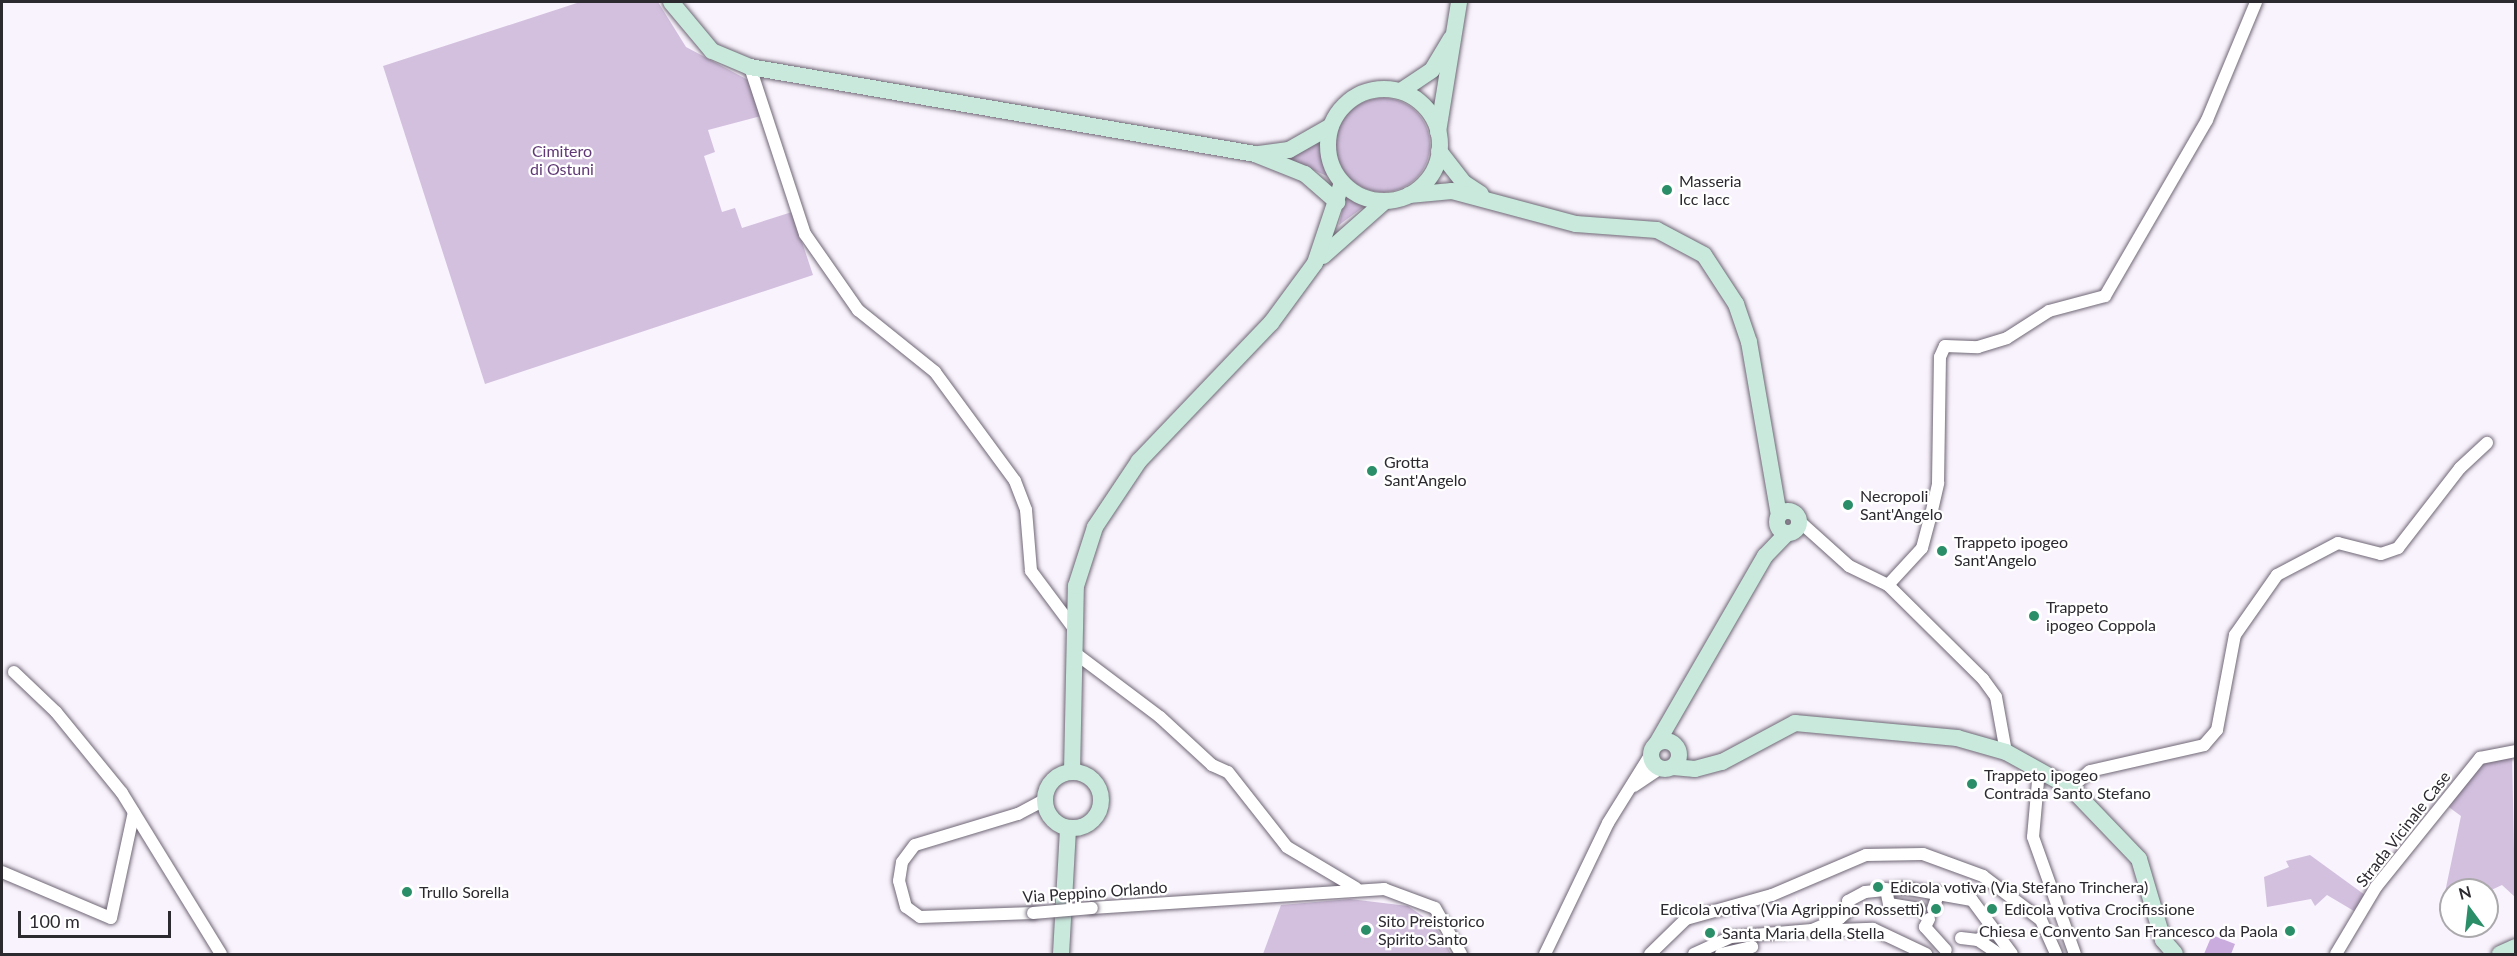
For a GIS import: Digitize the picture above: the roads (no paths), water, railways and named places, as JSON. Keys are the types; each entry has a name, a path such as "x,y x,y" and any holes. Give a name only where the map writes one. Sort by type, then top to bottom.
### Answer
{"street":[{"path":"671,2 712,51 750,67 1255,154 1305,174 1340,180 1369,199 1385,201 1409,195 1452,191 1576,224 1657,230 1704,255 1736,304 1749,342 1776,482 1788,523 1816,540 1849,566 1888,585 1996,697 2006,752"},
{"path":"1438,132 1456,29 1458,2"},
{"path":"1888,585 1922,548 1930,519 1938,483 1940,357 1945,346 1978,346 2007,338 2049,311 2105,296 2207,120 2256,2"},
{"path":"1401,92 1432,70 1456,29"},
{"path":"750,67 805,234 858,310 935,372 1015,481 1026,510 1031,571 1075,630"},
{"path":"1255,154 1289,150 1330,126 1351,99 1384,89 1401,92 1431,114 1438,132 1440,151 1429,176 1409,195"},
{"path":"1315,263 1337,202 1340,180 1330,162 1330,126"},
{"path":"1440,151 1464,183 1495,203"},
{"path":"1305,174 1337,202"},
{"path":"1072,772 1076,586 1095,527 1139,461 1271,323 1315,263 1385,201"},
{"path":"2071,788 2090,771 2204,745 2217,730 2235,635 2277,575 2338,543 2381,554 2398,549 2460,468 2487,443"},
{"path":"1545,954 1627,792 1666,755 1672,717 1765,556 1788,523"},
{"path":"1075,653 1160,717 1212,765 1228,772 1287,847 1356,888"},
{"path":"14,672 56,712 134,812 221,954"},
{"path":"1666,755 1702,766 1722,762 1795,723 1957,738 2006,752 2071,788 2139,859 2163,940 2175,954"},
{"name":"Strada Vicinale Case","path":"2336,954 2376,886 2480,758 2516,751"},
{"path":"2039,770 2033,837 2075,954"},
{"path":"1072,772 1090,778 1101,802 1094,819 1068,829 1054,822 1044,800 1055,778 1072,772"},
{"name":"Via Peppino Orlando","path":"1044,800 1018,814 915,845 902,862 899,881 906,907 920,917 1033,913 1356,888 1405,893 1435,908 1461,954"},
{"path":"2,872 111,918 134,812"},
{"path":"1061,954 1068,829"},
{"path":"1650,954 1686,919 1772,895 1866,855 1923,854 1983,876 2040,920 2056,954"},
{"path":"1886,889 1889,904 1920,909"},
{"path":"1694,954 1731,937 1804,931 1826,923 1849,910 1848,901 1886,889 1938,892 1972,900 1994,929 2005,953"},
{"path":"1938,892 1925,927 1945,950"},
{"path":"1838,930 1873,929 1926,954"},
{"path":"1978,940 1994,929"},
{"path":"1961,938 1978,940 2005,953"},
{"path":"1721,954 1752,947"},
{"path":"2500,954 2516,947"}],"place":[{"name":"Masseria Icc Iacc","path":"1667,190"},
{"name":"Grotta Sant'Angelo","path":"1372,471"},
{"name":"Necropoli Sant'Angelo","path":"1848,505"},
{"name":"Trappeto ipogeo Sant'Angelo","path":"1942,551"},
{"name":"Trappeto ipogeo Coppola","path":"2034,616"},
{"name":"Trappeto ipogeo Contrada Santo Stefano","path":"1972,784"},
{"name":"Edicola votiva (Via Stefano Trinchera)","path":"1878,887"},
{"name":"Trullo Sorella","path":"407,892"},
{"name":"Edicola votiva (Via Agrippino Rossetti)","path":"1936,909"},
{"name":"Edicola votiva Crocifissione","path":"1992,909"},
{"name":"Sito Preistorico Spirito Santo","path":"1366,930"},
{"name":"Chiesa e Convento San Francesco da Paola","path":"2290,931"},
{"name":"Santa Maria della Stella","path":"1710,933"}],"park label":[{"name":"Cimitero di Ostuni","path":"562,160"}]}
